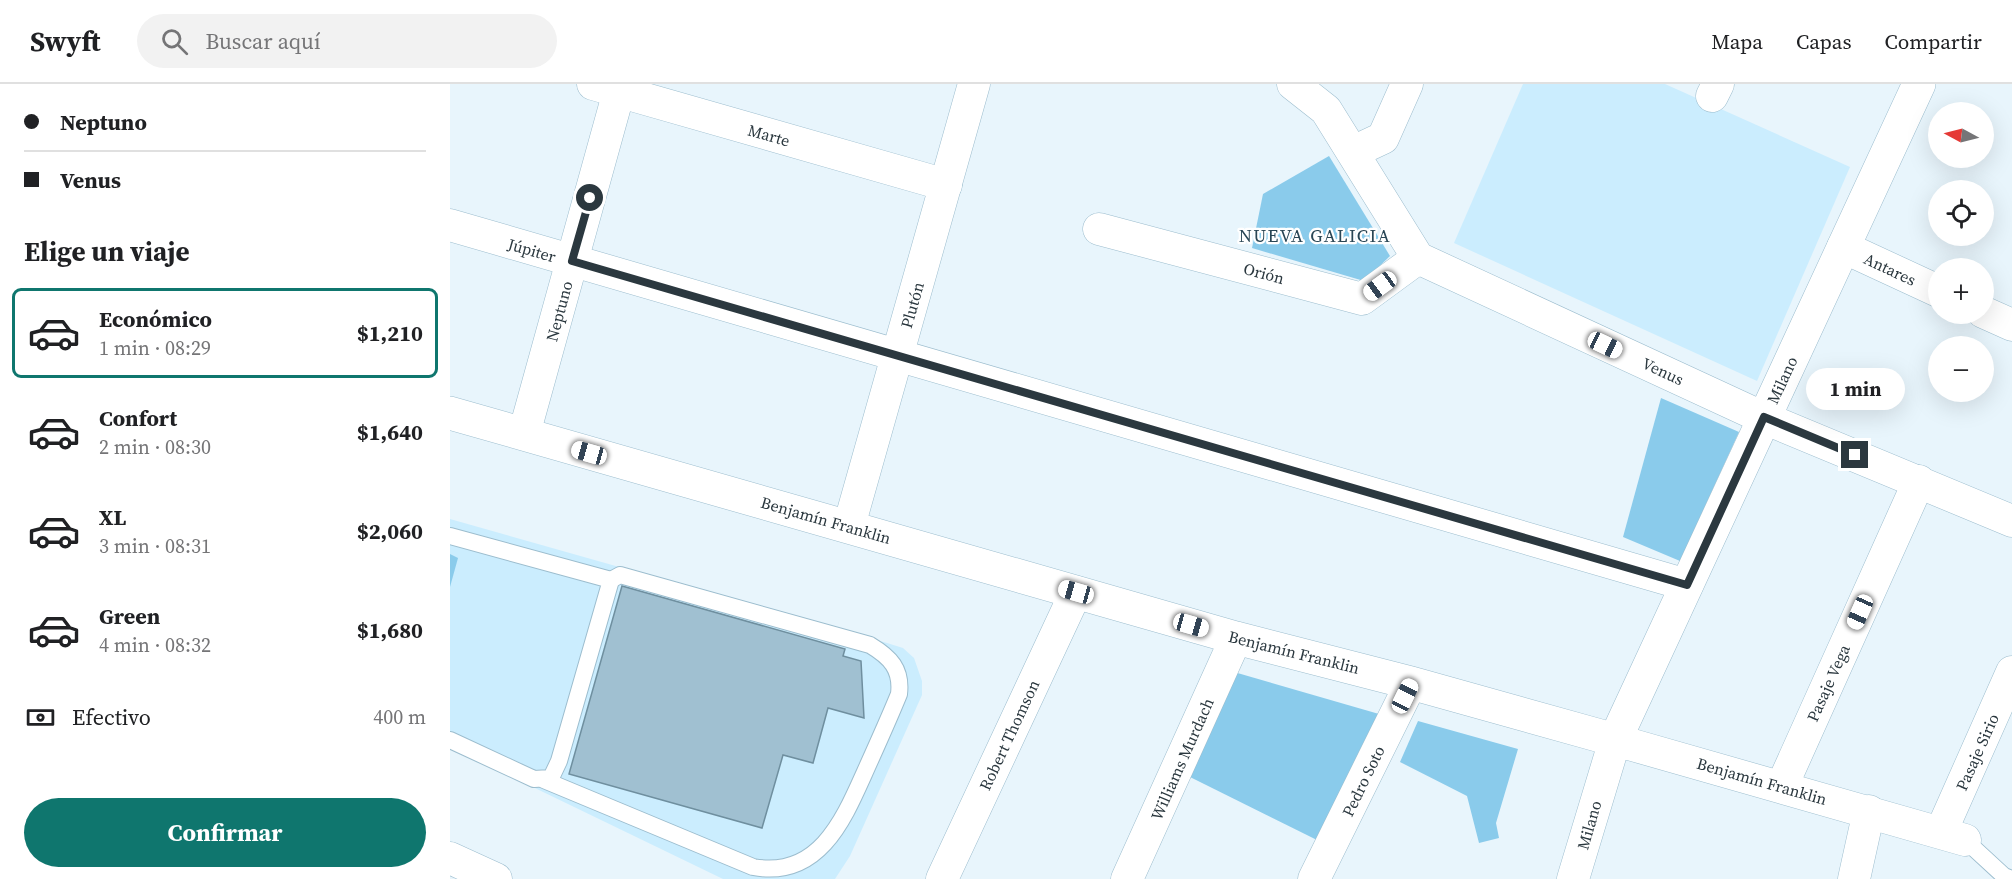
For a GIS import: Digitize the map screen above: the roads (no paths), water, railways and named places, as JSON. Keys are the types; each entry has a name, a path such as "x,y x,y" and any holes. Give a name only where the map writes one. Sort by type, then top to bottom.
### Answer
{"street":[{"name":"Plutón","path":"849,526 974,84"},
{"path":"1293,84 1326,110 1418,258"},
{"path":"1353,152 1383,138 1407,84"},
{"name":"Milano","path":"1574,879 1615,740 1919,84"},
{"name":"Marte","path":"611,87 946,185"},
{"name":"Neptuno","path":"524,434 572,261 611,87"},
{"name":"Júpiter","path":"450,225 1687,585"},
{"name":"Orión","path":"1099,228 1362,299 1418,258"},
{"name":"Antares","path":"1843,248 1928,286"},
{"name":"Venus","path":"1418,258 1764,417 2012,521"},
{"path":"1994,317 2012,325"},
{"name":"Benjamín Franklin","path":"450,413 1236,638 1412,682 1953,836"},
{"name":"Pasaje Vega","path":"1782,786 1919,481"},
{"name":"Robert Thomson","path":"942,879 1076,592"},
{"name":"Williams Murdach","path":"1127,879 1236,638"},
{"name":"Pasaje Sirio","path":"1953,836 2012,672"},
{"name":"Pedro Soto","path":"1314,879 1412,682"},
{"path":"1854,879 1869,811"},
{"path":"450,858 496,879"}],"lane":[{"path":"450,536 611,580 620,575 870,645 884,653 896,667 900,685 899,694 835,836 806,865 787,872 775,873 753,867 544,780 519,774 450,740"},
{"path":"544,780 551,777 559,761 611,580"},
{"path":"1953,836 2004,876 2012,879"}],"district":[{"name":"NUEVA GALICIA","path":"1315,235"}]}
